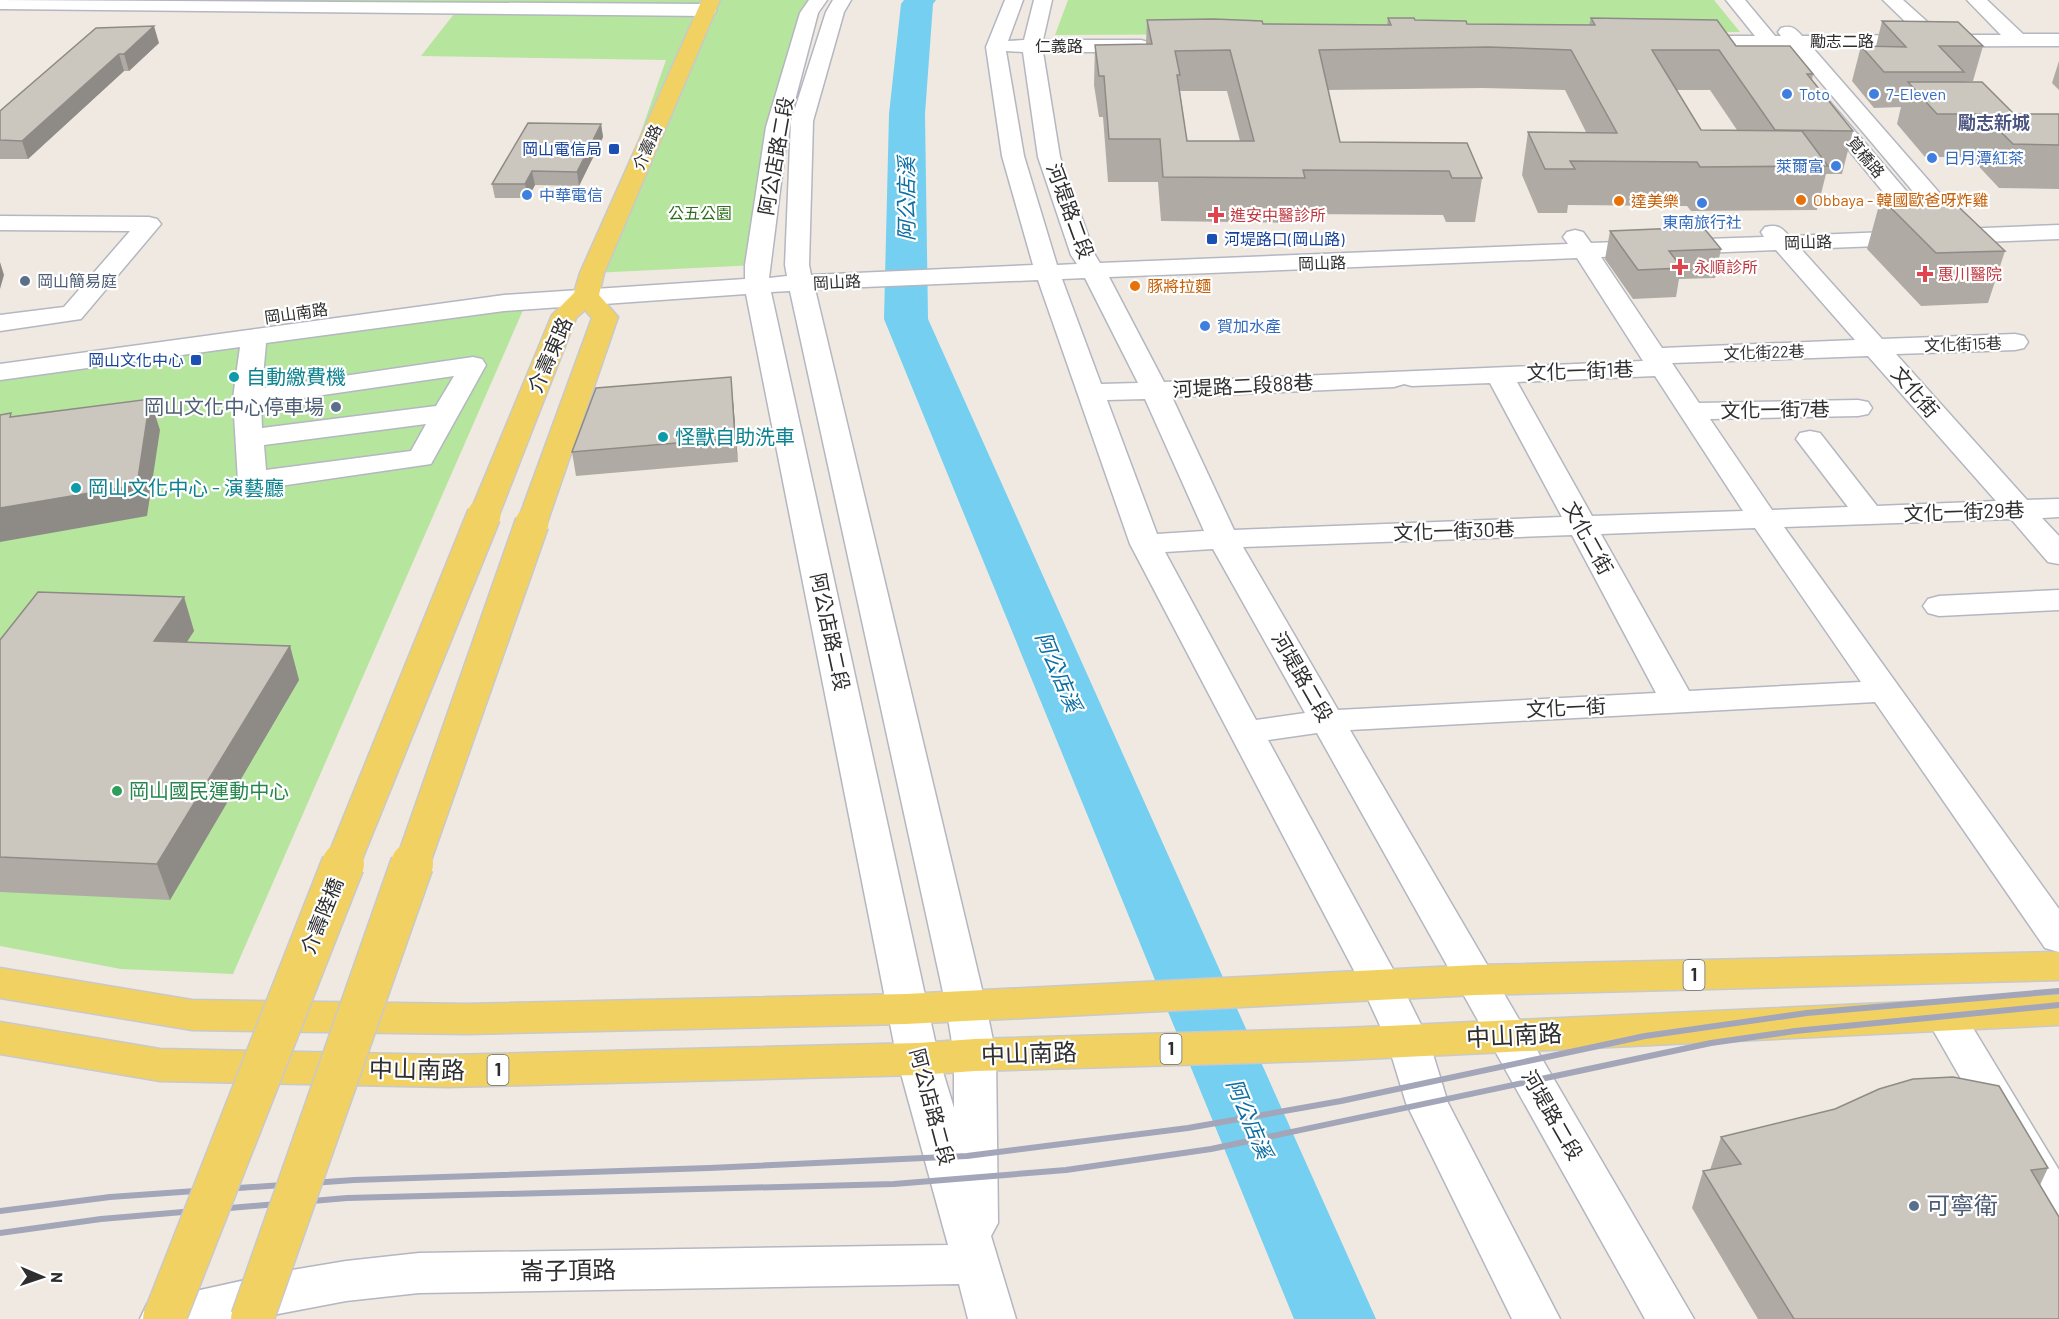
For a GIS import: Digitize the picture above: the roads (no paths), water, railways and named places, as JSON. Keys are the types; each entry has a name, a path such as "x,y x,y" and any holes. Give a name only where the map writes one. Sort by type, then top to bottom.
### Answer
{"main road":[{"name":"介壽路","path":"607,278 709,5"},
{"name":"介壽東路","path":"484,515 565,315 607,278"},
{"name":"介壽東路","path":"252,1319 605,317 607,278"},
{"name":"介壽陸橋","path":"164,1319 307,954 484,515"},
{"name":"1","path":"0,983 192,1015 467,1019 906,1008 1476,980 2059,966"},
{"name":"中山南路","path":"0,1038 172,1065 448,1071 918,1059 1344,1044 2059,1010"}],"street":[{"name":"阿公店路二段","path":"818,0 809,13 777,127 757,276 906,1008 918,1059 992,1319"},
{"name":"阿公店路二段","path":"842,0 835,12 802,121 813,273 978,1005 987,1055 975,1264"},
{"path":"996,46 1014,0"},
{"name":"河堤路二段","path":"1043,0 1032,46 1049,157 1088,264 1155,390 1223,539 1670,1319"},
{"path":"1735,0 1792,69"},
{"name":"筧橋路","path":"1760,0 1939,205 1942,230"},
{"path":"1892,0 1938,41"},
{"path":"1976,0 2019,41"},
{"path":"6,5 338,2 709,5"},
{"name":"勵志二路","path":"1770,42 2059,40"},
{"path":"1674,42 1770,42"},
{"name":"仁義路","path":"996,46 1162,45"},
{"name":"河堤路二段","path":"996,46 1013,156 1045,265 1145,544 1381,984 1408,1041 1427,1103 1536,1319"},
{"name":"筧橋路","path":"1807,87 1906,205 1942,230"},
{"path":"1862,116 1885,116"},
{"path":"1852,141 1884,141"},
{"name":"岡山路","path":"1942,230 2059,218"},
{"path":"0,223 148,224 72,314 0,323"},
{"name":"岡山路","path":"607,278 757,276 1942,230 2059,232"},
{"name":"文化街","path":"1776,236 2059,555"},
{"path":"1580,244 1764,520 2059,938"},
{"name":"岡山路","path":"607,278 757,276"},
{"name":"岡山南路","path":"0,372 504,303 607,278"},
{"name":"岡山南路","path":"0,353 607,278"},
{"path":"255,396 473,365 420,458 253,481 249,438 261,336"},
{"name":"文化街15巷","path":"1876,348 2015,342"},
{"name":"文化街22巷","path":"1657,362 1876,348"},
{"name":"文化一街1巷","path":"1403,378 1499,374 1657,362"},
{"name":"文化二街","path":"1499,374 1678,702"},
{"name":"河堤路二段88巷","path":"1091,393 1403,378"},
{"name":"文化一街7巷","path":"1691,411 1858,408"},
{"path":"249,438 446,412"},
{"path":"1810,439 1870,516"},
{"name":"文化一街29巷","path":"1764,520 2059,508"},
{"name":"文化一街30巷","path":"1145,544 1223,539 1764,520"},
{"path":"1939,606 2059,600"},
{"name":"文化一街","path":"1247,732 1327,721 1885,691"},
{"path":"1945,1016 2059,1209"},
{"name":"崙子頂路","path":"164,1319 306,1288 419,1273 975,1264"}],"waterway":[{"name":"阿公店溪","path":"920,0 917,4 907,114 906,319 1335,1319"}],"railway":[{"path":"0,1211 110,1197 354,1180 709,1168 967,1156 1188,1128 1341,1101 1645,1036 1807,1013 2059,991"},
{"path":"0,1233 101,1219 347,1198 894,1184 1066,1170 1211,1149 1711,1043 1795,1031 2059,1005"}],"place":[{"name":"Toto","path":"1787,94"},
{"name":"7-Eleven","path":"1874,94"},
{"name":"岡山電信局","path":"614,149"},
{"name":"日月潭紅茶","path":"1932,158"},
{"name":"萊爾富","path":"1836,166"},
{"name":"中華電信","path":"527,195"},
{"name":"Obbaya - 韓國歐爸呀炸雞","path":"1801,200"},
{"name":"達美樂","path":"1619,201"},
{"name":"東南旅行社","path":"1702,203"},
{"name":"進安中醫診所","path":"1216,215"},
{"name":"河堤路口(岡山路)","path":"1212,239"},
{"name":"永順診所","path":"1680,267"},
{"name":"惠川醫院","path":"1925,274"},
{"name":"岡山簡易庭","path":"25,281"},
{"name":"豚將拉麵","path":"1135,286"},
{"name":"賀加水產","path":"1205,326"},
{"name":"岡山文化中心","path":"196,360"},
{"name":"自動繳費機","path":"234,377"},
{"name":"岡山文化中心停車場","path":"336,407"},
{"name":"怪獸自助洗車","path":"663,437"},
{"name":"岡山文化中心 - 演藝廳","path":"76,488"},
{"name":"岡山國民運動中心","path":"117,791"},
{"name":"可寧衛","path":"1914,1206"}],"district":[{"name":"勵志新城","path":"1994,123"}],"park label":[{"name":"公五公園","path":"700,213"}]}
